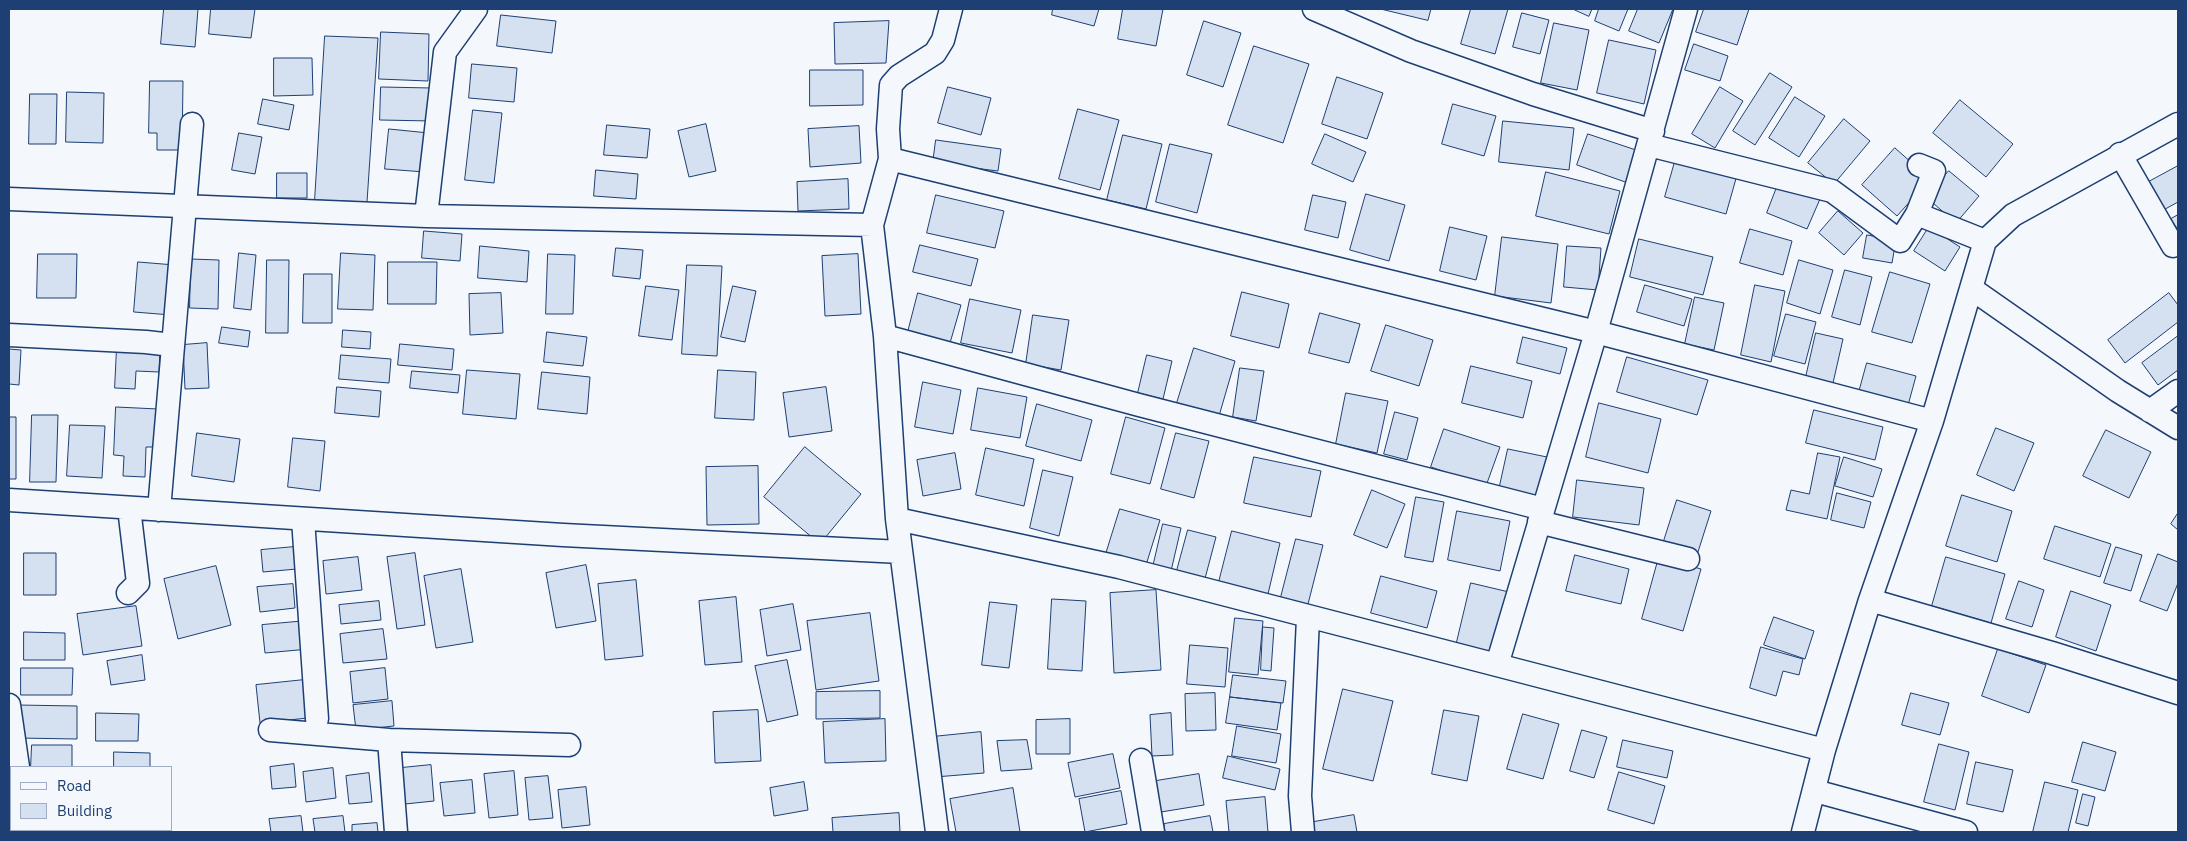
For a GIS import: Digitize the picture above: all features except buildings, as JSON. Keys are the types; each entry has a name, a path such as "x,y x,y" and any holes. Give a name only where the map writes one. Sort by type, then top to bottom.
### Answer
{"street":[{"path":"426,216 445,52 476,9"},
{"path":"937,832 897,519 885,336 872,225 890,159 888,129 891,85 899,76 935,54 943,40 951,9"},
{"path":"1314,9 1411,51 1651,138 1832,191 1900,241 1917,214 1934,170 1919,165"},
{"path":"1497,665 1596,332 1686,9"},
{"path":"159,510 192,124"},
{"path":"1803,832 1824,750 1870,600 1932,421 1985,241 2013,215 2120,154 2178,124"},
{"path":"2120,154 2174,246"},
{"path":"890,159 1596,332 1932,421"},
{"path":"9,200 426,216 872,225"},
{"path":"1917,214 1985,241"},
{"path":"1972,289 2150,411 2178,428"},
{"path":"9,335 172,345"},
{"path":"885,336 1541,515 1688,559"},
{"path":"2150,411 2178,391"},
{"path":"9,500 303,519 901,552"},
{"path":"128,593 138,583 129,508"},
{"path":"303,519 317,719"},
{"path":"897,519 1119,567 1308,618 1824,750"},
{"path":"1870,600 2178,693"},
{"path":"1303,832 1300,796 1308,618"},
{"path":"9,705 18,766"},
{"path":"270,730 389,740 569,745"},
{"path":"389,740 396,832"},
{"path":"1141,760 1153,832"},
{"path":"1814,791 1966,832"}]}
